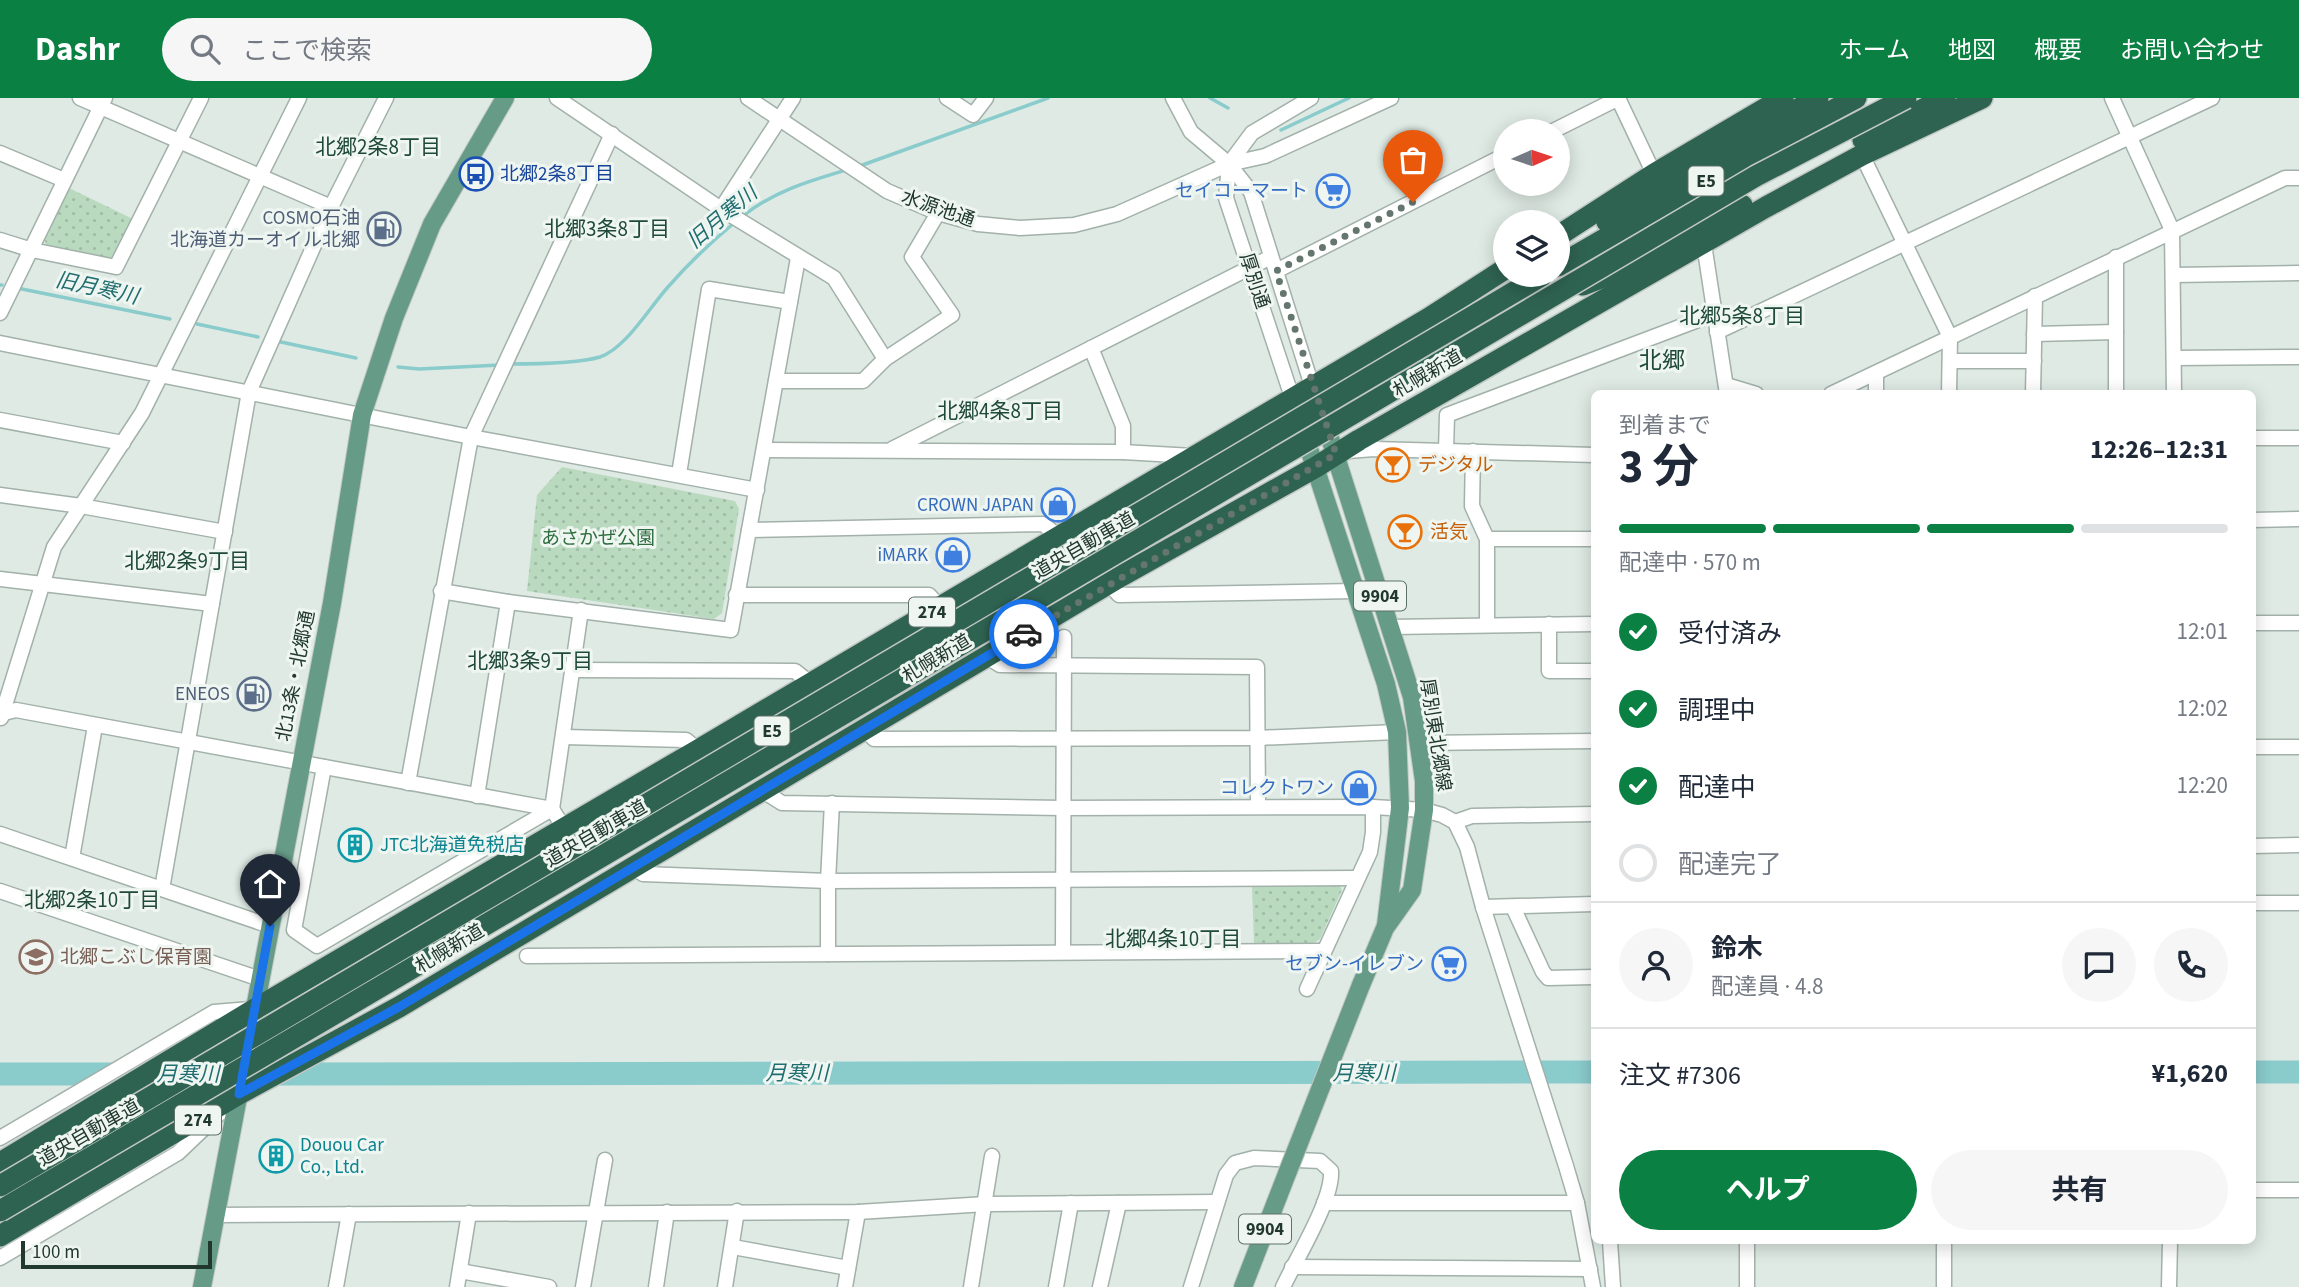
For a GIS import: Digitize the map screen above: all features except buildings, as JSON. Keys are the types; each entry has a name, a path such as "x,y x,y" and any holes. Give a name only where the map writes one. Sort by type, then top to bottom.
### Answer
{"highway":[{"path":"1570,228 1654,174 1783,98"},
{"path":"1570,249 1586,236 1700,163 1818,98"},
{"name":"E5","path":"1570,259 1744,158 1856,98"},
{"name":"道央自動車道","path":"0,1212 1756,176 1909,106 1945,98"},
{"name":"札幌新道","path":"0,1236 239,1094 399,1007 1109,584 1766,207 1862,155 1982,98"},
{"name":"274","path":"0,1163 255,1009 1429,318 1493,277"},
{"name":"道央自動車道","path":"0,1186 1519,287"}],"main road":[{"name":"北13条・北郷通","path":"202,1287 332,603 362,415 394,318 432,224 505,98"},
{"name":"厚別東北郷線","path":"1243,1287 1385,928 1412,890 1424,810 1419,743 1412,697 1312,386"},
{"name":"厚別東北郷線","path":"1292,397 1386,684 1397,732 1400,808 1385,928"}],"street":[{"path":"80,98 103,103 180,141 331,206"},
{"path":"0,240 32,250 116,267 201,98"},
{"path":"1,716 54,547 142,413 299,98"},
{"path":"162,889 249,392 331,206 386,98"},
{"path":"557,98 727,213 834,278 885,359"},
{"name":"水源池通","path":"748,98 887,191 939,213 978,224 1020,228 1074,225 1117,214 1229,164"},
{"path":"727,213 779,118 793,98"},
{"path":"947,98 974,115 986,98"},
{"path":"1173,98 1191,132 1229,164"},
{"path":"1229,164 1252,133 1311,98"},
{"path":"1229,164 1265,156 1391,98"},
{"path":"1570,122 1618,98 1654,174"},
{"path":"2112,98 2172,230 2174,390"},
{"path":"1717,332 2212,98"},
{"path":"0,313 103,103"},
{"path":"408,783 471,437 612,134"},
{"path":"0,153 64,180"},
{"path":"1862,155 1950,337 1949,390"},
{"path":"888,451 1249,268 1274,264 1493,161"},
{"name":"厚別通","path":"1229,164 1251,192 1312,386"},
{"name":"厚別通","path":"1229,164 1226,198 1292,397"},
{"path":"1840,390 2172,230 2285,178 2299,178"},
{"path":"776,381 863,381 885,359 952,315 912,257 939,213"},
{"path":"1704,244 1726,389"},
{"path":"2116,257 2116,390"},
{"path":"442,592 731,630 798,258"},
{"path":"2173,275 2299,273"},
{"path":"679,474 709,289 790,302"},
{"path":"2033,390 2035,296"},
{"path":"1447,451 1447,415 1714,314"},
{"path":"2034,334 2116,332"},
{"path":"0,343 471,437 757,490"},
{"path":"1091,348 1123,426 1123,452"},
{"path":"2174,358 2299,357"},
{"path":"1950,362 2034,361"},
{"path":"1876,373 1876,390"},
{"path":"0,420 123,443"},
{"path":"2256,438 2299,438"},
{"path":"1336,454 1362,449 1591,455"},
{"path":"764,450 1123,452 1196,456"},
{"path":"1473,451 1472,506 1487,540 1488,624"},
{"path":"0,495 81,506 225,532"},
{"path":"2256,520 2299,519"},
{"path":"749,530 1043,524 1058,536"},
{"path":"1487,540 1591,540"},
{"path":"0,579 212,604"},
{"path":"1109,584 1119,595 1356,591"},
{"path":"736,595 929,595 940,607"},
{"path":"477,796 508,602"},
{"path":"564,828 552,809 582,610"},
{"path":"2256,623 2299,623"},
{"path":"1549,624 1549,671 1591,671"},
{"path":"1390,627 1591,624"},
{"path":"1063,951 1064,637"},
{"path":"986,656 1000,665 1256,667 1258,806"},
{"path":"0,670 16,672"},
{"path":"573,670 795,671 810,683"},
{"path":"1,716 16,710 552,809"},
{"path":"72,858 95,726"},
{"path":"864,728 874,739 1062,740 1397,732"},
{"path":"564,737 686,740 698,750"},
{"path":"1419,743 1591,741"},
{"path":"2256,747 2299,747"},
{"path":"324,767 294,930 317,946 552,809"},
{"path":"761,790 782,803 1062,808 1373,807 1424,810 1442,814 1455,822 1467,847 1483,907 1577,1203 1593,1287"},
{"path":"828,954 832,803"},
{"path":"1307,989 1370,852 1373,807"},
{"path":"1455,822 1472,816 1591,814"},
{"path":"0,834 270,926"},
{"path":"2256,846 2299,845"},
{"path":"632,866 643,874 828,881 1357,878"},
{"path":"0,891 260,979"},
{"path":"2256,902 2299,903"},
{"path":"1483,907 1591,904"},
{"path":"1513,907 1548,978 1591,977"},
{"path":"527,956 1324,951"},
{"path":"0,1138 214,1012 255,1009"},
{"path":"0,1258 178,1153 239,1094"},
{"path":"971,1287 992,1156"},
{"path":"1191,1287 1226,1175 1235,1163 1254,1158 1320,1161 1331,1171 1332,1182 1283,1287"},
{"path":"583,1287 605,1160"},
{"path":"2256,1189 2299,1189"},
{"path":"215,1215 858,1212 986,1204 1217,1202"},
{"path":"1056,1287 1070,1203"},
{"path":"1100,1287 1119,1203"},
{"path":"1324,1203 1577,1203"},
{"path":"725,1287 737,1211"},
{"path":"656,1287 667,1212"},
{"path":"845,1287 858,1212"},
{"path":"457,1287 469,1213"},
{"path":"336,1287 349,1214"},
{"path":"1610,1244 1613,1287"},
{"path":"1747,1244 1747,1287"},
{"path":"1944,1244 1944,1287"},
{"path":"2169,1287 2170,1244"},
{"path":"733,1247 848,1268"},
{"path":"1292,1267 1590,1269"},
{"path":"460,1271 549,1287"}],"green space":[{"path":"69,188 133,219 114,256 108,259 46,245 45,240"},
{"name":"あさかぜ公園","path":"562,467 735,501 739,509 722,613 714,619 527,591 537,495"},
{"path":"1339,884 1342,890 1320,939 1314,943 1254,943 1252,886"}],"waterway":[{"name":"旧月寒川","path":"857,167 1048,98"},
{"name":"旧月寒川","path":"1210,98 1228,108"},
{"name":"旧月寒川","path":"1281,130 1349,98"},
{"name":"旧月寒川","path":"743,216 779,193 846,170"},
{"name":"旧月寒川","path":"508,364 579,361 610,352 637,326 683,270 734,223"},
{"name":"旧月寒川","path":"17,288 170,319"},
{"name":"旧月寒川","path":"197,324 258,337"},
{"name":"旧月寒川","path":"281,342 356,358"},
{"name":"旧月寒川","path":"398,367 419,369 500,365"},
{"name":"月寒川","path":"269,1074 1591,1072"},
{"name":"月寒川","path":"2256,1072 2299,1072"},
{"name":"月寒川","path":"0,1074 200,1074"}],"way so far":[{"path":"1024,634 1336,454 1276,271 1413,202"}],"place":[{"name":"北郷2条8丁目","path":"476,174"},
{"name":"セイコーマート","path":"1333,191"},
{"name":"COSMO石油 北海道カーオイル北郷","path":"384,229"},
{"name":"デジタル","path":"1393,465"},
{"name":"CROWN JAPAN","path":"1058,505"},
{"name":"活気","path":"1405,532"},
{"name":"iMARK","path":"953,555"},
{"name":"ENEOS","path":"254,694"},
{"name":"コレクトワン","path":"1359,788"},
{"name":"JTC北海道免税店","path":"355,845"},
{"name":"北郷こぶし保育園","path":"36,957"},
{"name":"セブン-イレブン","path":"1449,964"},
{"name":"Douou Car Co., Ltd.","path":"276,1156"}],"district":[{"name":"北郷2条8丁目","path":"378,147"},
{"name":"北郷3条8丁目","path":"607,229"},
{"name":"北郷5条8丁目","path":"1742,316"},
{"name":"北郷","path":"1662,360"},
{"name":"北郷4条8丁目","path":"1000,411"},
{"name":"北郷2条9丁目","path":"187,561"},
{"name":"北郷3条9丁目","path":"530,661"},
{"name":"北郷2条10丁目","path":"92,900"},
{"name":"北郷4条10丁目","path":"1173,939"}],"route":[{"path":"270,926 239,1094 399,1007 1024,634"}]}
